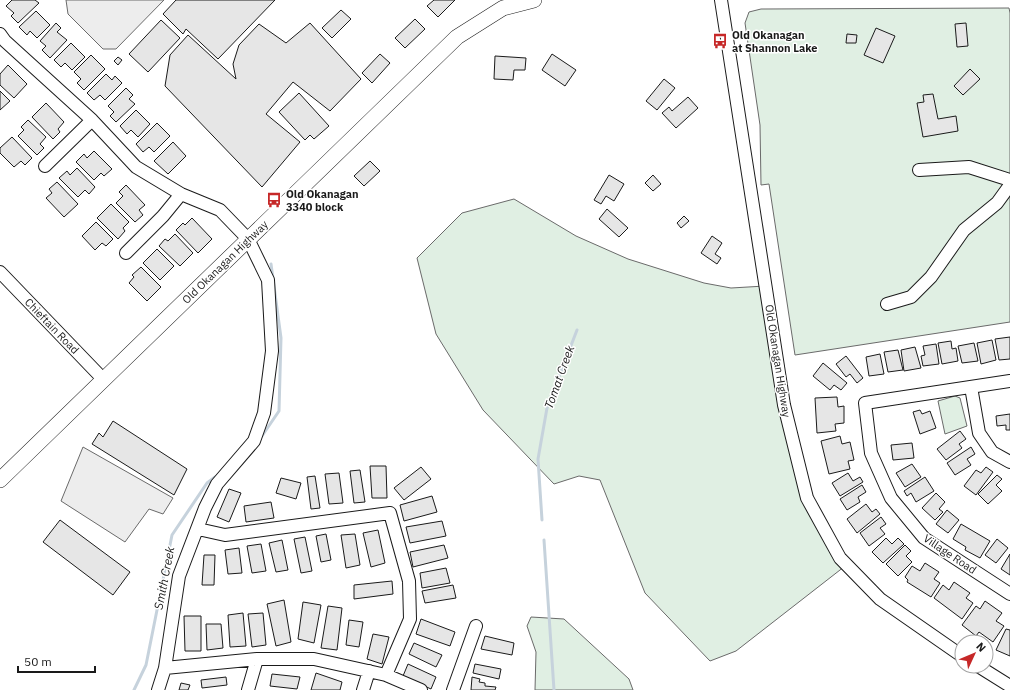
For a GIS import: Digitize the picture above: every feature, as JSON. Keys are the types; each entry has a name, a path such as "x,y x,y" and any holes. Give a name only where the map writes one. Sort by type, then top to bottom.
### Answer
{"main road":[{"name":"Old Okanagan Highway","path":"0,480 457,37 499,4 534,0"}],"street":[{"name":"Old Okanagan Highway","path":"721,0 784,405 807,498 840,558 880,599 954,650"},
{"path":"2,40 92,120 136,167 180,194 220,210 248,239 268,280 272,351 264,414 254,441 217,484 205,508 179,576 165,668 158,690"},
{"path":"45,166 92,120"},
{"path":"919,170 968,167 1010,180"},
{"path":"887,304 911,297 931,277 964,230 997,203 1010,185"},
{"path":"126,253 162,216 180,194"},
{"name":"Chieftain Road","path":"0,272 103,379"},
{"path":"1010,381 970,387 979,433 992,452 1010,462"},
{"name":"Village Road","path":"970,387 865,402 871,453 891,498 924,538 1010,594"},
{"path":"198,529 225,535 390,513 409,581 410,619 386,675"},
{"path":"453,690 476,626"},
{"path":"165,668 257,659 314,660 386,675 420,690"},
{"path":"248,690 257,659"},
{"path":"363,690 369,671"},
{"path":"991,674 1010,686"}],"green space":[{"path":"1009,8 1010,322 795,355 769,184 761,185 760,125 745,23 749,12 761,9"},
{"path":"514,199 576,236 628,259 704,283 731,288 765,286 798,456 826,531 849,563 736,651 710,661 645,593 600,480 579,476 554,484 483,410 436,334 417,258 462,213"},
{"path":"955,396 960,398 967,426 945,434 938,401"},
{"path":"531,617 564,619 629,679 633,690 535,690 536,652 527,626"}],"shaded area":[{"path":"66,0 164,0 116,49 103,49 68,14"},
{"path":"83,447 173,498 163,514 149,509 125,542 61,501"}],"building":[{"path":"12,0 35,0 39,3 18,23 11,16 14,13 6,6"},
{"path":"176,0 275,0 218,59 186,29 183,34 163,14"},
{"path":"434,0 455,0 438,17 427,6"},
{"path":"341,10 351,19 332,38 322,28"},
{"path":"36,11 50,25 37,38 30,31 27,35 19,27"},
{"path":"415,19 425,29 405,48 395,38"},
{"path":"161,20 180,38 148,72 129,54"},
{"path":"56,23 61,28 57,32 67,40 50,58 42,50 46,46 40,41"},
{"path":"310,23 361,79 330,111 293,82 266,114 300,142 262,187 165,86 170,55 188,35 236,79 233,64 239,45 259,24 286,43"},
{"path":"966,23 968,46 957,47 955,24"},
{"path":"876,28 895,36 883,63 864,55"},
{"path":"847,34 857,35 856,43 846,43"},
{"path":"71,43 85,57 72,70 65,63 61,67 54,60"},
{"path":"380,54 390,63 372,83 362,73"},
{"path":"552,54 576,70 565,86 542,70"},
{"path":"91,55 105,69 84,90 77,83 81,79 74,72"},
{"path":"495,56 526,58 525,70 514,70 513,80 494,79"},
{"path":"118,57 122,60 118,65 114,61"},
{"path":"8,65 27,84 14,98 0,85 0,74"},
{"path":"970,69 980,79 963,95 954,86"},
{"path":"106,74 112,80 115,76 122,83 105,100 100,95 94,100 87,93"},
{"path":"664,79 675,88 657,110 646,101"},
{"path":"126,88 133,95 129,99 135,104 116,122 110,116 114,112 108,106"},
{"path":"0,91 10,101 0,110"},
{"path":"299,93 329,126 314,139 310,135 305,140 279,112"},
{"path":"933,94 938,119 956,116 958,131 923,137 917,103 924,102 923,95"},
{"path":"688,97 698,108 676,128 662,113 669,107 672,111"},
{"path":"46,103 64,122 58,129 60,132 53,139 32,117"},
{"path":"136,110 150,124 138,137 131,130 127,134 120,126"},
{"path":"28,120 46,137 40,144 44,148 37,155 18,136 24,130 21,127"},
{"path":"157,123 170,136 154,152 149,147 143,152 136,144"},
{"path":"12,137 32,158 25,165 21,161 14,167 0,153 0,148"},
{"path":"173,142 186,156 168,174 154,161"},
{"path":"94,151 112,169 104,176 101,173 94,180 76,162 84,154 87,158"},
{"path":"370,161 380,171 364,186 354,176"},
{"path":"77,168 95,187 89,194 85,190 78,197 59,178 67,171 70,175"},
{"path":"609,175 624,184 614,201 606,196 601,204 594,200"},
{"path":"653,175 661,184 653,191 645,183"},
{"path":"57,182 78,204 64,217 46,198 52,193 49,189"},
{"path":"126,185 145,205 139,210 143,215 135,222 116,203 123,196 119,192"},
{"path":"111,204 129,222 123,228 125,231 118,239 97,218"},
{"path":"607,209 628,228 619,237 599,219"},
{"path":"684,216 689,221 681,228 677,223"},
{"path":"192,218 212,239 198,253 176,230 183,223 185,225"},
{"path":"96,222 113,239 106,246 102,243 95,250 82,236"},
{"path":"175,234 193,253 180,266 159,246 165,239 168,241"},
{"path":"712,236 722,243 715,254 721,258 717,264 701,253"},
{"path":"157,249 174,266 160,280 143,263"},
{"path":"141,267 161,287 147,301 129,283 134,277 132,275"},
{"path":"1010,337 1010,359 999,360 995,339"},
{"path":"992,340 996,360 981,364 977,343"},
{"path":"951,341 952,349 956,348 958,361 942,364 938,343"},
{"path":"974,343 978,361 962,363 958,346"},
{"path":"936,344 939,364 923,366 921,356 925,355 923,346"},
{"path":"915,347 921,368 904,371 901,350"},
{"path":"898,350 903,370 888,372 884,352"},
{"path":"880,354 884,374 869,376 866,357"},
{"path":"846,356 863,378 857,383 850,374 846,377 836,364"},
{"path":"823,363 847,383 841,390 834,385 830,390 813,376"},
{"path":"837,397 838,407 844,406 844,423 835,424 836,431 817,433 815,398"},
{"path":"920,410 922,414 930,411 936,428 920,434 913,412"},
{"path":"1010,414 1010,430 1006,430 1006,425 997,426 996,416"},
{"path":"113,421 187,469 174,495 92,444 99,433 103,437"},
{"path":"960,431 966,439 959,444 962,448 946,460 937,449"},
{"path":"840,436 842,444 850,442 854,460 848,461 850,469 829,474 821,441"},
{"path":"912,443 914,458 893,460 891,445"},
{"path":"971,447 975,454 967,459 971,465 955,475 947,463"},
{"path":"912,464 921,477 905,487 896,473"},
{"path":"370,466 386,466 387,498 372,498"},
{"path":"421,467 431,479 404,500 394,488"},
{"path":"986,467 993,472 976,495 964,486 976,470 981,473"},
{"path":"360,470 365,502 354,503 350,471"},
{"path":"339,473 343,503 329,504 325,474"},
{"path":"848,473 853,481 860,477 863,482 840,496 832,483"},
{"path":"997,475 1002,479 996,485 1002,491 988,504 978,494"},
{"path":"315,476 320,508 311,509 307,477"},
{"path":"925,477 934,491 916,502 911,493 907,496 904,491"},
{"path":"281,478 301,483 296,499 276,493"},
{"path":"862,485 866,492 858,497 860,502 847,510 840,499"},
{"path":"229,489 241,493 229,522 217,517"},
{"path":"936,493 945,502 939,509 943,512 935,520 922,508"},
{"path":"432,496 437,512 404,521 400,505"},
{"path":"271,502 274,518 246,522 244,506"},
{"path":"866,504 872,512 876,509 880,514 857,533 847,519"},
{"path":"947,510 959,520 948,533 936,524"},
{"path":"881,517 886,524 880,528 885,534 869,546 860,533"},
{"path":"60,520 130,572 113,595 43,542"},
{"path":"442,521 446,536 410,543 406,527"},
{"path":"961,524 990,541 980,558 965,550 966,547 953,539"},
{"path":"378,530 385,563 371,567 363,533"},
{"path":"326,534 331,560 321,562 316,536"},
{"path":"355,534 360,565 346,568 341,535"},
{"path":"305,537 312,571 301,573 294,539"},
{"path":"886,538 892,544 898,538 904,544 883,563 872,552"},
{"path":"997,539 1008,548 996,563 985,555"},
{"path":"282,540 288,570 276,572 269,543"},
{"path":"261,544 266,571 252,573 247,546"},
{"path":"444,545 448,558 413,567 410,552"},
{"path":"905,545 911,551 906,556 912,562 898,576 886,564"},
{"path":"239,548 242,573 228,574 225,550"},
{"path":"1010,554 1010,575 1001,569"},
{"path":"204,555 215,555 214,585 202,585"},
{"path":"925,563 939,572 934,579 940,583 931,597 907,582 908,580 905,577 912,566 920,571"},
{"path":"446,568 450,583 422,588 420,573"},
{"path":"392,581 393,594 354,599 354,585"},
{"path":"954,582 970,593 966,598 973,603 962,619 934,598 943,585 949,590"},
{"path":"453,585 456,598 425,603 422,591"},
{"path":"284,600 291,642 276,646 267,604"},
{"path":"985,601 1002,613 996,621 1004,626 994,641 994,634 982,634 979,632 978,634 973,634 962,625 976,606 980,609"},
{"path":"303,602 321,605 314,643 298,639"},
{"path":"328,606 342,608 337,650 321,648"},
{"path":"243,613 246,646 230,647 228,615"},
{"path":"263,613 266,645 252,647 248,614"},
{"path":"184,616 201,616 201,651 185,651"},
{"path":"421,619 455,632 450,646 416,634"},
{"path":"349,620 363,622 359,647 346,645"},
{"path":"206,624 221,624 223,648 207,650"},
{"path":"1006,629 1010,630 1010,656 996,650"},
{"path":"373,634 389,637 382,664 367,659"},
{"path":"485,636 514,643 512,655 481,649"},
{"path":"414,643 442,655 436,667 409,654"},
{"path":"408,664 436,677 431,689 403,676"},
{"path":"475,664 501,669 499,679 473,673"},
{"path":"316,673 342,682 340,690 311,690"},
{"path":"272,674 300,677 297,689 270,686"},
{"path":"226,677 227,685 202,688 201,680"},
{"path":"472,677 480,679 479,682 485,683 485,686 496,687 495,690 471,690"},
{"path":"181,683 190,685 188,690 179,690"}],"waterway":[{"name":"Smith Creek","path":"262,436 279,411 281,338 271,264"},
{"name":"Tomat Creek","path":"542,520 538,459 547,408 577,330"},
{"name":"Smith Creek","path":"134,690 146,665 172,535 207,483 215,477"},
{"name":"Tomat Creek","path":"544,540 554,690"}],"place":[{"name":"Old Okanagan at Shannon Lake","path":"720,41"},
{"name":"Old Okanagan 3340 block","path":"274,200"}]}
